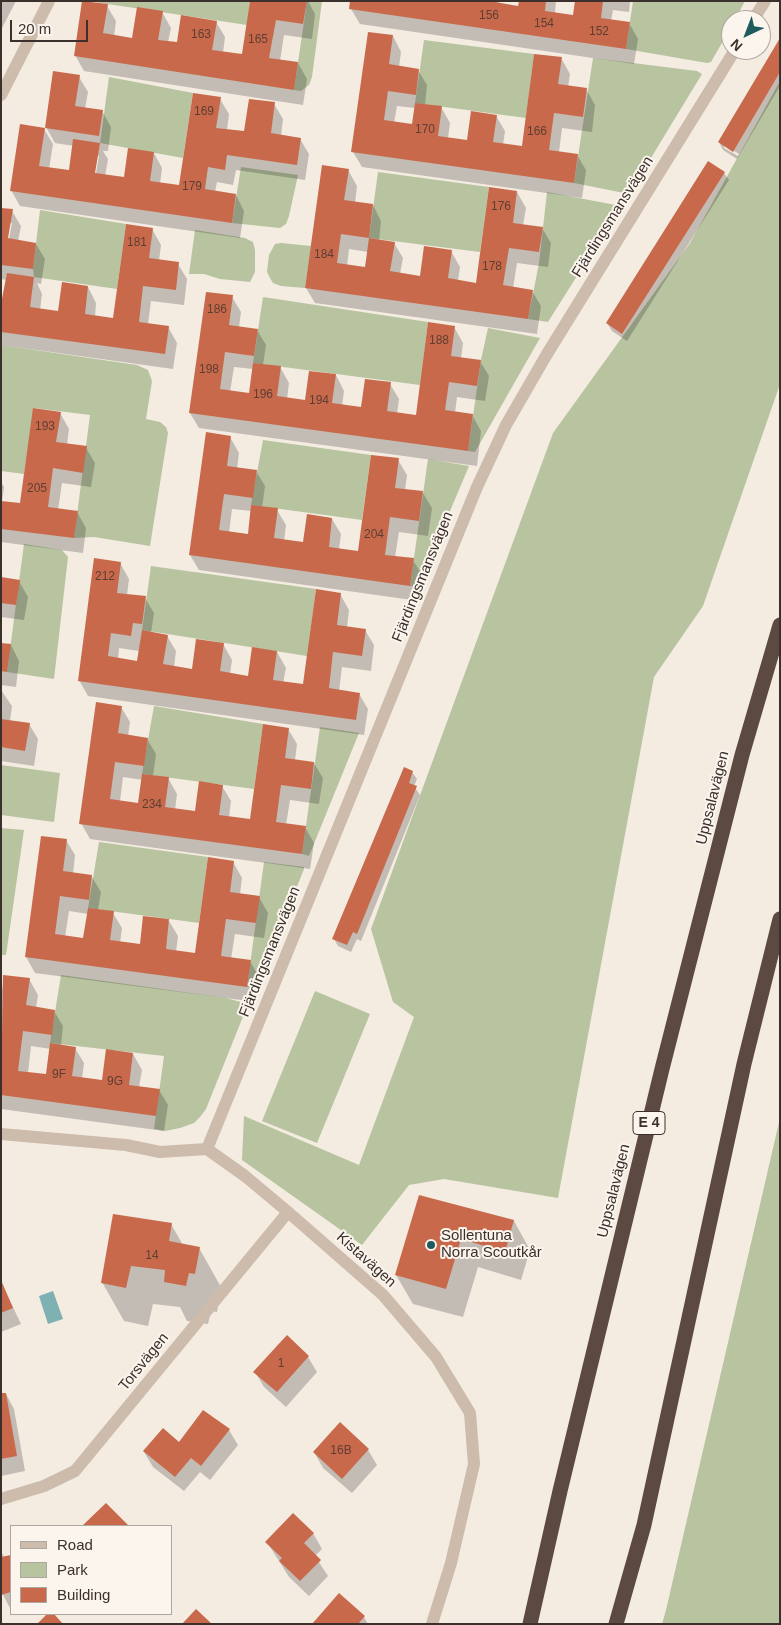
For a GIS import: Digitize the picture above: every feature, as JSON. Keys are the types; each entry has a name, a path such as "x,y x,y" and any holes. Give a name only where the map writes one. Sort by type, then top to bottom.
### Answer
{"highway":[{"name":"Uppsalavägen","path":"530,1624 560,1491 667,1050 742,754 780,625"},
{"path":"616,1624 644,1525 744,1064 780,919"}],"street":[{"path":"1,95 49,1"},
{"name":"Fjärdingsmansvägen","path":"207,1149 477,487 506,425 547,354 729,60"},
{"path":"1,1134 126,1145 160,1152 207,1149"},
{"name":"Kistavägen","path":"207,1149 288,1212 382,1296 436,1357 470,1413 474,1464 451,1563 432,1624"},
{"name":"Torsvägen","path":"1,1499 44,1486 75,1471 288,1212"}],"green space":[{"path":"88,1 250,1 247,25"},
{"path":"307,1 322,1 312,77 309,85 301,91 294,90"},
{"path":"633,1 745,1 740,10 721,10 721,44 711,62 707,63 626,49"},
{"path":"424,40 534,54 526,118 415,103"},
{"path":"593,58 697,71 702,74 629,194 574,183"},
{"path":"109,77 193,93 183,158 100,143"},
{"path":"780,81 780,384 703,606 654,677 558,1198 444,1179 409,1185 362,1245 242,1160 244,1116 359,1165 414,1017 393,1002 371,929 553,433 690,243"},
{"path":"241,167 298,175 286,224 280,228 232,223"},
{"path":"378,172 489,187 480,252 369,238"},
{"path":"547,192 621,206 548,322 528,319 539,263"},
{"path":"40,210 126,224 117,289 34,277 33,269"},
{"path":"195,230 245,238 253,242 255,272 250,282 220,279 204,274 189,274"},
{"path":"275,244 311,246 305,288 281,286 273,283 270,278 267,272 269,255"},
{"path":"263,297 428,322 420,385 253,363"},
{"path":"488,328 540,338 475,452 468,451 481,360"},
{"path":"1,345 137,365 148,370 152,381 146,419 160,422 166,427 168,433 150,546 94,537 74,538 90,415 34,408 24,474 1,471"},
{"path":"263,440 371,455 362,520 251,505"},
{"path":"428,459 469,466 418,587 410,586"},
{"path":"24,544 62,550 68,557 54,679 7,672"},
{"path":"151,566 316,589 307,656 142,630"},
{"path":"154,706 263,724 254,789 142,774"},
{"path":"320,727 359,733 309,856 302,854"},
{"path":"1,765 60,773 54,822 1,815"},
{"path":"1,828 24,830 6,955 1,955"},
{"path":"99,842 208,857 199,923 88,908"},
{"path":"264,862 304,867 304,869 256,989 247,987"},
{"path":"61,975 226,998 248,1004 206,1109 194,1123 165,1131 154,1129 164,1056 50,1043"},
{"path":"315,991 370,1014 317,1143 262,1121"},
{"path":"780,1118 780,1624 662,1624 666,1610"}],"water":[{"path":"53,1291 63,1319 48,1324 39,1296"}],"building":[{"path":"82,1 108,4 103,33 132,38 137,7 163,11 158,40 177,42 181,15 217,21 212,50 242,54 250,1 307,1 303,24 276,20 269,58 298,62 294,90 74,56"},
{"path":"350,1 489,1 518,6 519,1 546,1 545,11 573,15 575,1 603,1 601,18 630,22 626,49 349,9"},
{"path":"368,32 393,35 389,64 419,69 416,95 388,91 384,120 412,124 415,103 442,106 438,136 467,140 471,111 497,115 493,142 522,146 534,54 562,57 558,84 587,88 583,117 554,113 549,150 578,154 574,183 351,152"},
{"path":"780,38 780,72 733,152 718,142 767,60 771,60 771,53"},
{"path":"53,71 80,75 75,106 103,110 99,136 45,128"},
{"path":"193,93 221,97 216,128 244,131 249,99 275,102 271,133 301,138 297,165 227,155 225,170 208,167 205,189 236,194 232,223 10,191 20,124 45,128 39,166 69,170 73,139 100,143 95,173 124,177 128,148 154,152 150,181 179,185"},
{"path":"708,161 725,172 622,334 606,323"},
{"path":"322,165 349,169 344,200 373,204 369,238 395,242 390,271 420,276 424,246 452,250 448,278 476,283 489,187 517,191 513,223 543,227 539,252 509,248 503,285 533,290 528,319 305,288","holes":["341,234 369,238 365,267 337,263"]},
{"path":"1,208 13,209 8,238 36,243 33,269 1,265"},
{"path":"126,224 153,228 149,258 179,262 176,290 143,286 139,322 169,326 165,354 1,332 1,304 7,273 34,277 30,307 58,311 62,282 88,286 85,314 113,318"},
{"path":"206,292 233,295 229,325 258,329 254,356 225,352 220,389 249,393 253,363 281,366 277,396 305,400 309,371 336,374 332,403 361,407 365,379 391,382 387,411 416,415 428,322 455,326 451,356 481,360 477,386 449,382 445,410 473,414 468,451 189,413"},
{"path":"33,408 61,412 56,442 87,446 83,473 53,468 48,507 78,511 74,538 1,529 1,501 20,503"},
{"path":"206,432 231,436 227,466 257,470 253,498 224,494 219,530 248,534 251,505 278,508 274,538 303,542 307,514 332,518 329,547 358,551 371,455 399,458 395,488 423,491 419,521 390,517 385,555 414,558 410,586 189,555"},
{"path":"94,558 121,562 117,593 146,596 142,624 133,623 131,636 111,633 108,656 137,661 142,630 168,635 163,664 192,669 196,639 224,643 220,671 248,676 252,647 277,651 273,680 303,684 316,589 341,593 337,625 366,629 362,656 333,652 329,688 360,693 356,720 78,681"},
{"path":"1,577 20,580 16,605 1,603"},
{"path":"1,643 11,644 7,672 1,671"},
{"path":"96,702 122,706 118,733 148,738 144,766 115,762 110,799 138,803 142,774 169,777 165,807 195,811 199,781 223,785 219,815 250,819 263,724 289,728 285,758 314,762 311,789 281,785 276,822 306,826 302,854 79,824"},
{"path":"1,719 30,723 25,751 1,747"},
{"path":"404,767 413,771 409,783 417,786 357,934 353,932 347,945 332,939"},
{"path":"41,836 67,839 63,871 92,875 89,900 60,896 55,934 83,938 88,908 114,911 110,940 140,944 143,916 169,919 166,949 195,953 208,857 234,861 230,892 260,896 256,923 226,919 221,956 251,960 247,987 25,957"},
{"path":"3,975 30,978 26,1005 55,1010 52,1035 23,1031 18,1071 46,1074 50,1043 76,1047 72,1076 102,1080 106,1049 133,1053 129,1085 160,1089 156,1116 1,1095"},
{"name":"Sollentuna Norra Scoutkår","path":"419,1195 514,1220 505,1252 461,1239 446,1289 395,1275"},
{"path":"113,1214 172,1223 169,1241 200,1247 195,1274 189,1273 186,1286 164,1282 165,1270 131,1266 126,1288 101,1283"},
{"path":"1,1280 13,1308 1,1313"},
{"path":"287,1335 309,1356 277,1392 253,1372"},
{"path":"1,1393 6,1393 17,1456 1,1459"},
{"path":"203,1410 230,1429 201,1466 191,1458 175,1477 143,1451 163,1428 179,1442"},
{"path":"340,1422 369,1449 342,1479 313,1452"},
{"path":"106,1503 128,1525 83,1525"},
{"path":"293,1513 314,1533 304,1543 321,1560 300,1581 279,1561 282,1558 265,1542"},
{"path":"10,1555 10,1592 1,1595 1,1557"},
{"path":"339,1593 365,1616 358,1624 312,1624"},
{"path":"196,1609 212,1624 182,1624"},
{"path":"46,1615 55,1615 63,1624 37,1624"}],"place":[{"name":"Sollentuna Norra Scoutkår","path":"431,1245"}]}
